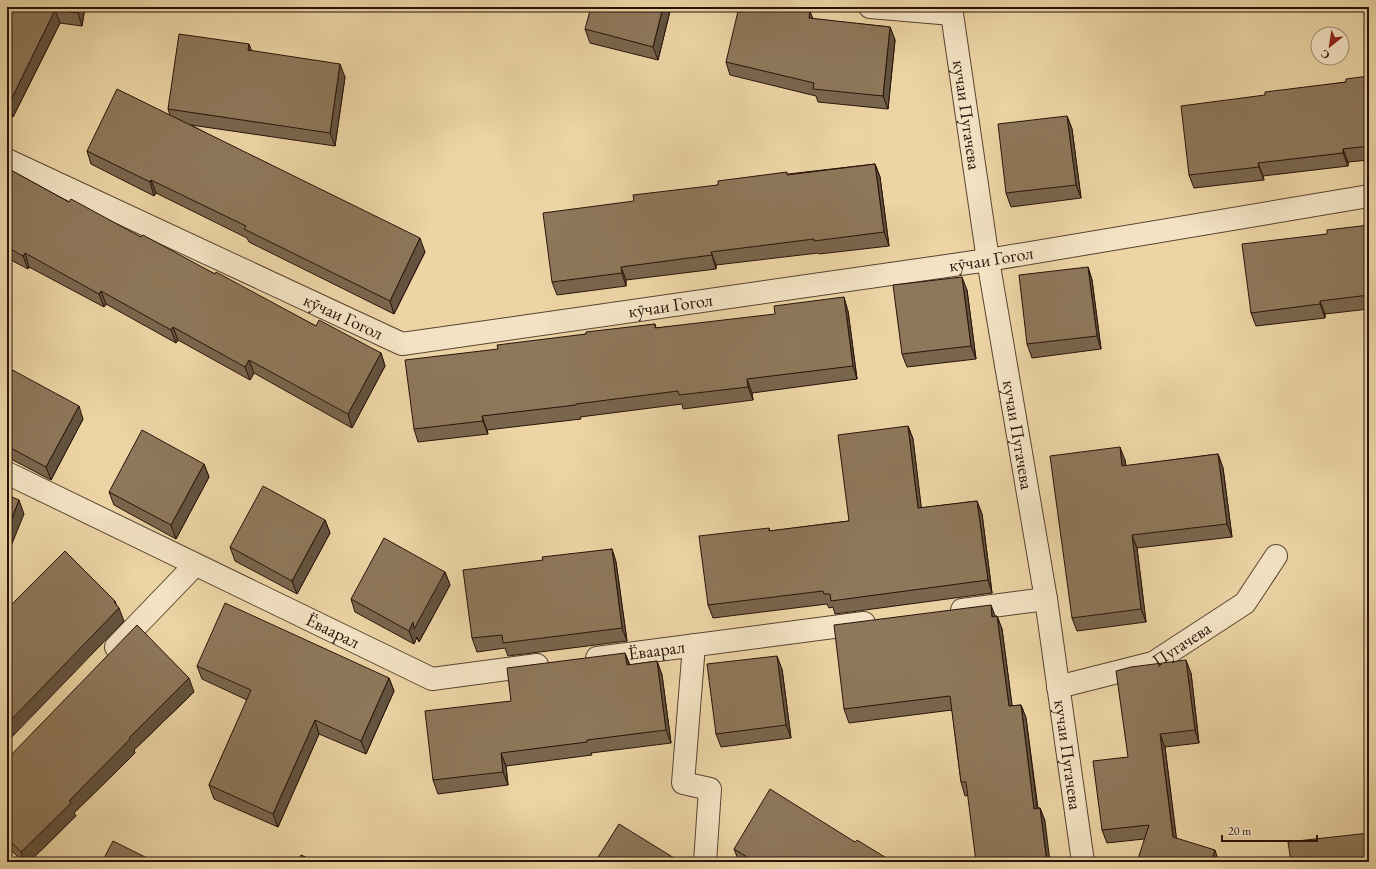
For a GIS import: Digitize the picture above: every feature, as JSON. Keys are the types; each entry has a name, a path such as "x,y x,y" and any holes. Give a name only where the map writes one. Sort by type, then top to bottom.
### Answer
{"street":[{"path":"870,7 951,10"},
{"name":"кучаи Пугачева","path":"951,10 988,260 1046,599 1083,862"},
{"name":"кӯчаи Гогол","path":"7,160 402,344 988,260 1369,196"},
{"name":"Ёваарал","path":"7,473 432,679 555,663"},
{"name":"Пугачева","path":"1058,687 1153,663 1245,603 1276,556"},
{"path":"101,662 195,565"},
{"path":"944,612 1046,599"},
{"name":"Ёваарал","path":"578,660 882,620"},
{"path":"694,645 683,783 710,789 705,862"}],"building":[{"path":"7,7 78,7 78,13 55,10 9,104 7,103"},
{"path":"591,7 663,7 653,47 585,29"},
{"path":"739,7 796,7 810,11 809,18 890,27 883,96 813,89 814,83 726,62"},
{"path":"179,34 249,44 248,50 340,64 330,133 168,109"},
{"path":"1369,76 1369,146 1343,149 1343,153 1258,163 1259,167 1189,175 1181,106 1265,95 1265,92 1346,82 1346,79"},
{"path":"117,89 420,238 390,301 244,229 246,226 87,151"},
{"path":"1067,116 1076,185 1006,193 998,124"},
{"path":"875,164 884,232 711,252 712,255 621,267 622,273 552,282 543,213 634,201 633,195 718,185 718,181 787,172 787,175"},
{"path":"7,168 69,202 71,199 141,237 143,235 215,274 216,272 316,326 319,320 381,353 348,414 249,360 245,367 173,327 171,330 101,291 99,294 25,253 23,256 7,247"},
{"path":"1369,225 1369,295 1320,301 1320,304 1251,313 1242,244 1327,234 1327,230"},
{"path":"1088,267 1097,336 1027,344 1019,275"},
{"path":"962,277 971,346 902,354 893,285"},
{"path":"844,297 853,366 747,379 748,387 679,395 678,391 482,416 483,421 414,429 405,360 498,349 497,345 586,334 586,332 655,324 655,328 775,314 774,306"},
{"path":"7,367 79,406 46,467 7,446"},
{"path":"908,426 918,508 977,501 988,580 831,601 830,594 824,594 823,591 708,605 699,536 769,528 769,531 849,521 838,435"},
{"path":"142,430 204,464 171,525 109,492"},
{"path":"1120,447 1122,466 1218,454 1227,524 1132,535 1141,609 1072,618 1050,456"},
{"path":"263,486 325,520 292,581 230,547"},
{"path":"7,495 19,500 7,531"},
{"path":"384,538 445,572 414,629 413,622 409,631 351,599"},
{"path":"612,549 622,628 503,643 502,635 472,638 463,570 543,560 542,557"},
{"path":"65,551 115,601 114,602 119,608 7,724 7,609"},
{"path":"225,603 389,678 361,741 315,720 273,814 209,785 251,690 197,666"},
{"path":"991,605 992,617 997,616 1009,706 1021,705 1034,809 1040,808 1047,862 976,862 966,782 961,782 950,696 844,709 834,625"},
{"path":"137,625 189,678 69,801 71,803 21,852 7,838 7,758"},
{"path":"625,653 627,665 657,661 666,730 501,753 503,772 433,780 425,711 511,701 507,668"},
{"path":"777,656 786,725 716,734 707,664"},
{"path":"1186,660 1195,730 1160,734 1173,837 1215,850 1211,862 1137,862 1149,825 1102,830 1093,761 1128,757 1116,671 1131,667"},
{"path":"770,789 855,842 857,840 893,862 755,862 734,849"},
{"path":"619,824 679,861 595,862"},
{"path":"1369,833 1369,862 1291,862 1288,842"},
{"path":"113,841 155,862 102,862"},
{"path":"301,855 316,862 297,862"}]}
